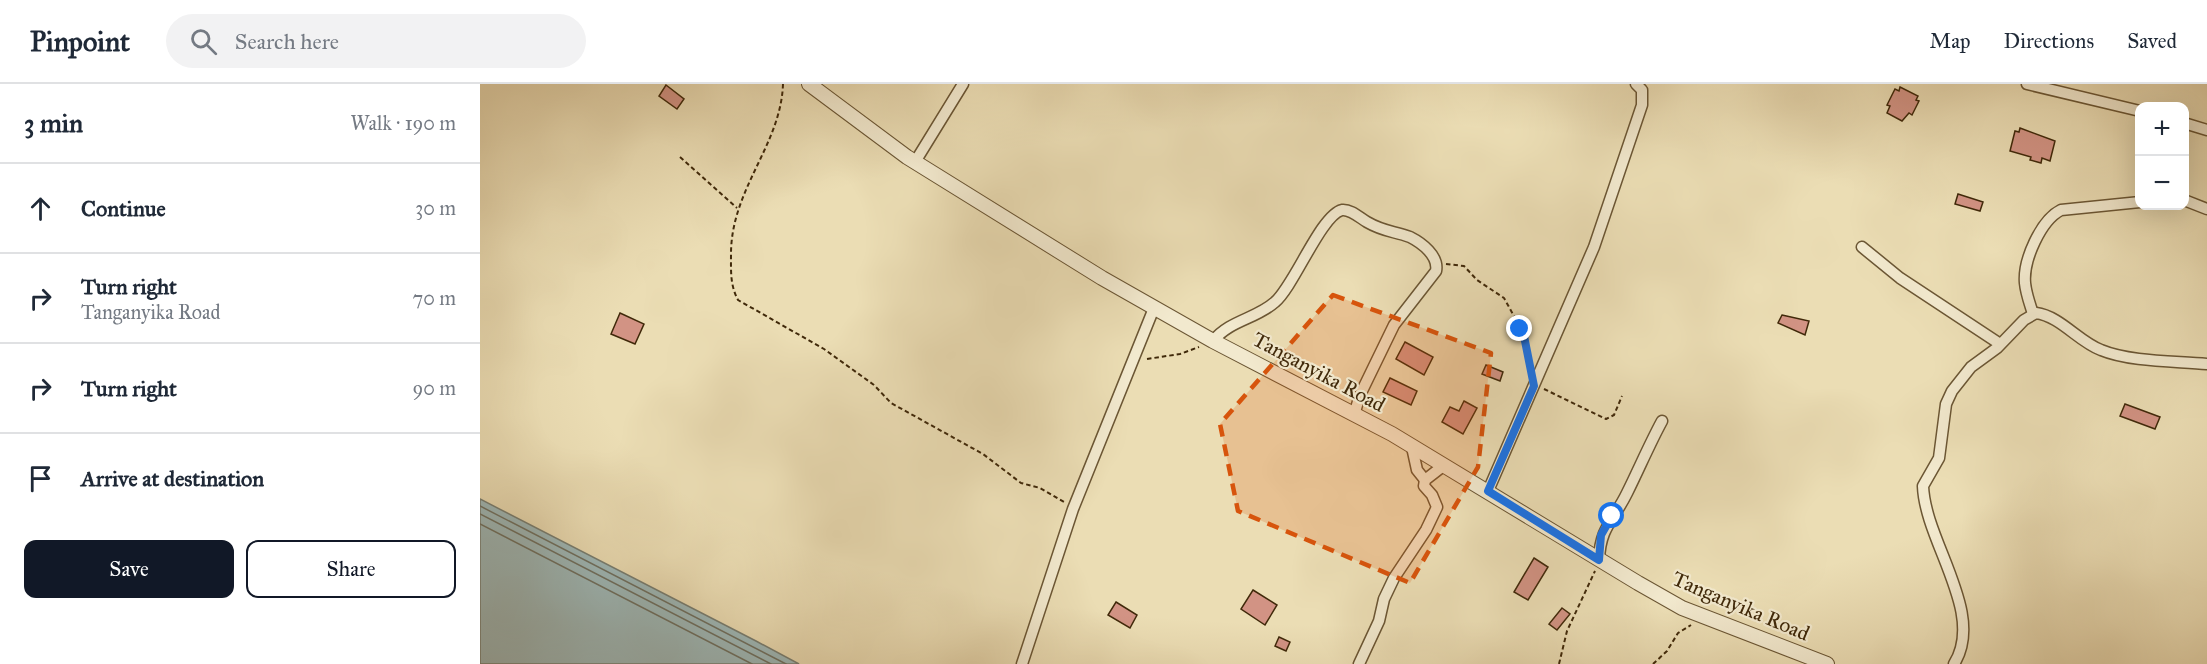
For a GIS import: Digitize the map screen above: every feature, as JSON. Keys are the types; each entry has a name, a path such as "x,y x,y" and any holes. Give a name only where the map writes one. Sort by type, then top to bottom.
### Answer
{"street":[{"name":"Tanganyika Road","path":"808,84 915,162 1154,308 1412,447 1682,608 1827,664"},
{"path":"915,162 963,84"},
{"path":"1488,491 1594,247 1642,105 1642,90 1636,84"},
{"path":"2027,84 2135,110"},
{"path":"2189,125 2207,130"},
{"path":"2033,314 2025,281 2026,271 2039,237 2055,213 2061,210 2135,202"},
{"path":"2189,202 2207,209"},
{"path":"1213,341 1226,328 1274,303 1325,226 1343,210 1390,233 1411,238 1428,250 1438,264 1430,280 1394,325 1360,395 1354,415"},
{"path":"1862,247 1900,278 2000,344"},
{"path":"1022,664 1073,509 1154,308"},
{"path":"1954,664 1963,644 1963,617 1957,591 1936,542 1923,486 1939,458 1946,404 1952,391 1971,367 2033,314"},
{"path":"2033,314 2048,317 2101,350 2125,356 2207,364"},
{"path":"1599,560 1599,542 1605,527 1623,502 1662,421"},
{"path":"1412,447 1417,470 1425,480"},
{"path":"1359,664 1379,621 1384,599 1394,578 1426,530 1437,507 1432,495 1424,486 1425,480 1443,466"}],"path":[{"path":"783,84 781,110 738,208 731,233 730,271 738,300 824,349 874,385 891,403 983,454 1021,483 1040,488 1073,509"},
{"path":"680,157 738,208"},
{"path":"1438,264 1464,266 1477,280 1504,298 1524,336 1534,386 1606,419 1614,415 1622,396"},
{"path":"1132,362 1188,352 1213,341"},
{"path":"1558,664 1567,632 1590,586 1599,560"},
{"path":"1653,664 1667,651 1678,633 1708,619"}],"highlighted area":[{"path":"1333,295 1491,353 1478,467 1410,583 1238,511 1220,424"}],"water":[{"path":"480,499 756,641 799,664 480,664"}],"building":[{"path":"666,85 684,99 677,109 659,96"},
{"path":"1900,87 1918,96 1916,100 1919,101 1912,115 1909,113 1902,121 1887,113 1890,106 1887,105 1895,89 1899,91"},
{"path":"2020,128 2055,141 2050,161 2042,158 2041,163 2030,160 2031,157 2010,151 2015,131 2019,132"},
{"path":"1958,194 1983,202 1980,211 1955,204"},
{"path":"620,313 644,324 635,344 611,334"},
{"path":"1782,315 1809,321 1805,335 1778,323"},
{"path":"1405,342 1433,357 1424,375 1396,359"},
{"path":"1486,365 1503,372 1500,381 1482,374"},
{"path":"1390,378 1417,391 1411,405 1383,392"},
{"path":"1464,401 1477,408 1463,434 1442,422 1450,407 1459,411"},
{"path":"2125,404 2160,417 2155,429 2120,416"},
{"path":"1534,558 1548,567 1528,600 1514,592"},
{"path":"1253,590 1277,605 1265,625 1241,609"},
{"path":"1116,602 1137,615 1130,628 1108,615"},
{"path":"1562,608 1570,614 1557,630 1549,624"},
{"path":"1279,637 1290,642 1286,651 1275,646"}],"route":[{"path":"1520,329 1524,336 1534,386 1488,491 1599,560 1601,535 1612,516"}]}
